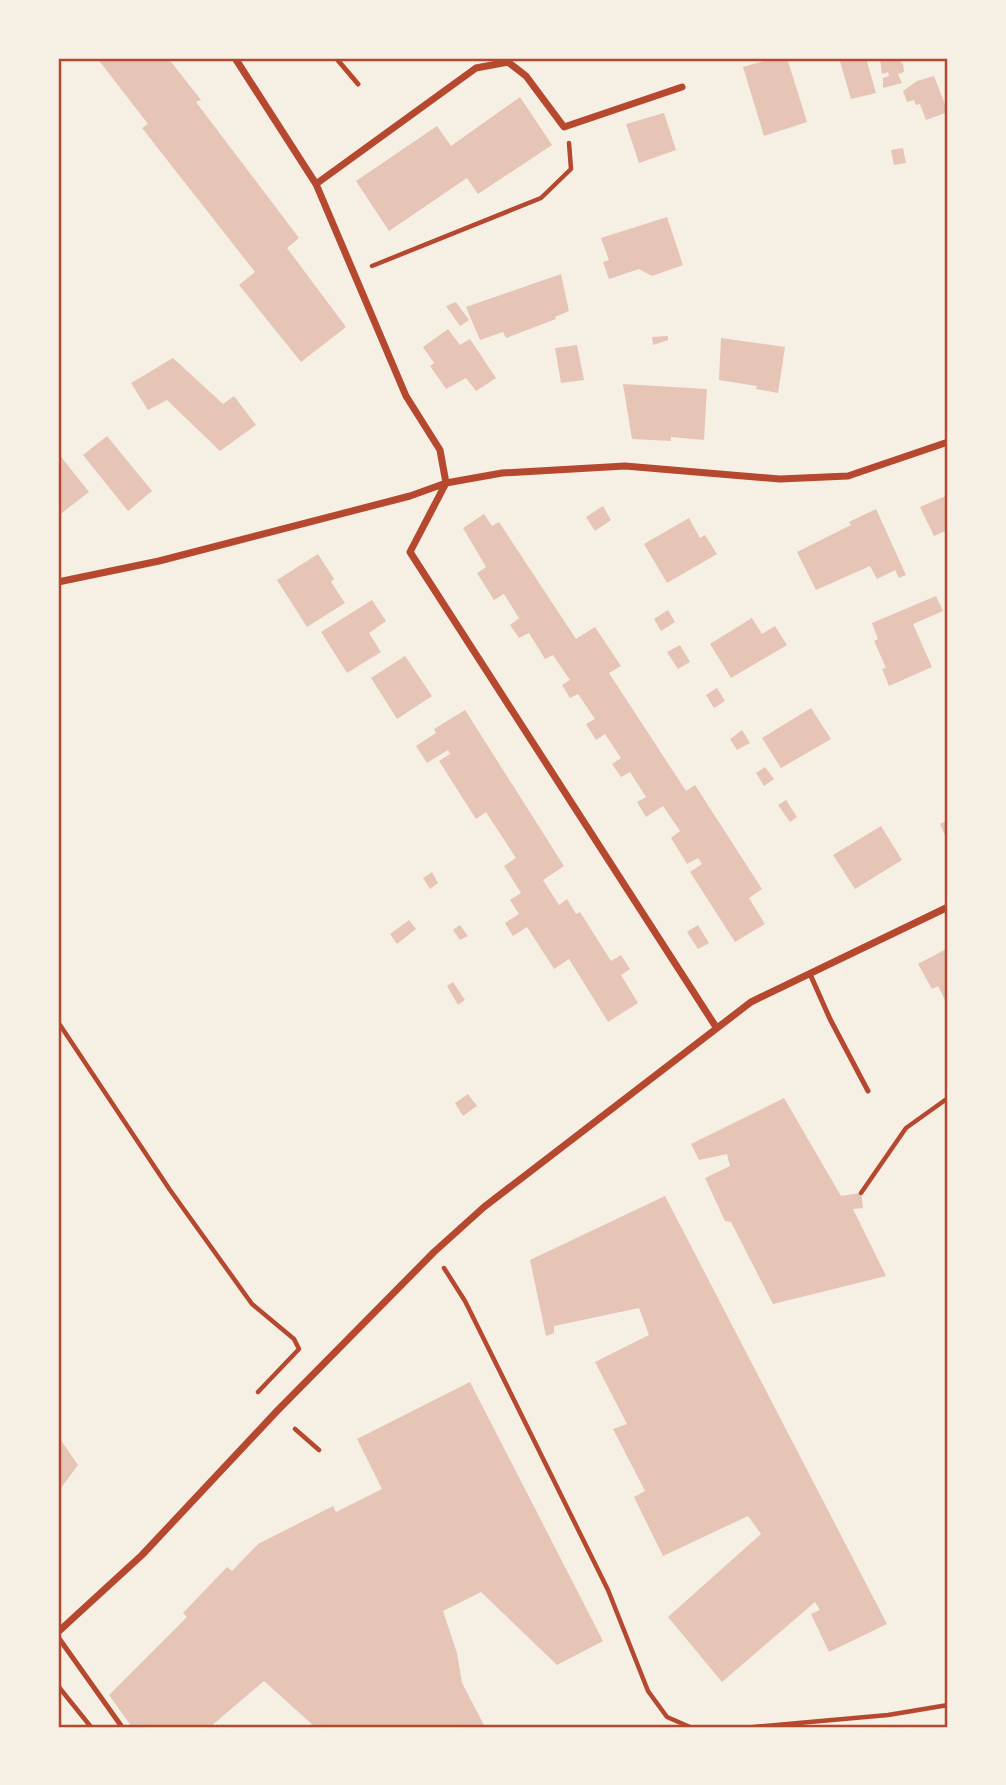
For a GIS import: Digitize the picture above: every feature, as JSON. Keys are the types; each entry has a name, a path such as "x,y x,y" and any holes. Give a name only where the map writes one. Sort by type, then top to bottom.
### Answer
{"street":[{"path":"235,58 316,184 406,396 440,450 446,483 410,552 716,1027"},
{"path":"316,184 475,68 509,62 526,76 564,127 682,87"},
{"path":"58,582 159,561 410,496 446,483 502,473 625,466 780,479 848,476 948,442"},
{"path":"58,1634 142,1555 276,1411 435,1252 484,1208 751,1002 948,907"}],"lane":[{"path":"336,58 358,84"},
{"path":"810,974 868,1091"},
{"path":"58,1634 122,1727"}],"path":[{"path":"355,273 541,198 571,169 568,126"},
{"path":"58,1022 170,1190 252,1304 294,1339 299,1349 257,1392"},
{"path":"861,1193 906,1128 948,1098"},
{"path":"435,1252 465,1301 608,1590 648,1691 667,1717 686,1727"},
{"path":"295,1429 318,1450"},
{"path":"58,1686 91,1727"},
{"path":"753,1727 888,1715 948,1705"}],"building":[{"path":"97,58 168,58 201,100 196,102 299,238 287,248 346,327 301,362 239,285 255,272 142,128 148,124"},
{"path":"775,58 787,58 807,122 764,136 743,67"},
{"path":"839,58 866,58 876,93 851,99"},
{"path":"880,58 910,58 900,62 904,72 898,74 902,83 883,88 883,78 889,76 888,72 882,74"},
{"path":"934,76 948,112 926,120 920,104 916,105 914,100 907,102 903,91 917,81"},
{"path":"520,97 552,145 478,194 467,178 389,231 356,181 437,126 451,146"},
{"path":"664,113 676,150 639,163 626,124"},
{"path":"903,148 906,163 894,165 891,150"},
{"path":"667,217 683,265 652,276 639,269 609,279 603,262 609,260 601,238"},
{"path":"561,274 569,311 555,317 556,319 506,338 503,332 480,340 466,307"},
{"path":"456,302 469,320 460,326 446,306"},
{"path":"448,329 460,345 470,339 496,378 476,391 466,378 446,389 430,366 434,363 423,347"},
{"path":"668,336 668,340 653,345 652,337"},
{"path":"721,338 785,347 778,393 756,389 757,386 719,380"},
{"path":"577,345 584,380 561,383 555,348"},
{"path":"173,358 223,404 234,396 256,425 220,451 167,400 148,410 131,383"},
{"path":"623,384 707,389 704,440 671,437 671,441 632,439"},
{"path":"107,436 152,491 128,511 83,455"},
{"path":"58,453 89,492 58,516"},
{"path":"948,495 948,530 934,536 920,507"},
{"path":"603,506 611,520 595,531 586,517"},
{"path":"876,509 906,575 899,578 895,570 877,579 870,566 816,590 797,552 851,525 849,522"},
{"path":"484,514 492,526 499,522 576,639 595,627 621,666 609,673 686,791 695,785 762,889 749,898 765,924 735,942 690,872 702,864 698,858 687,864 671,838 680,831 663,806 646,817 637,802 646,797 630,772 621,777 612,764 621,758 605,734 596,740 586,724 595,719 578,694 570,698 562,685 570,680 553,655 545,659 529,633 519,638 510,625 519,618 504,594 494,600 477,573 486,567 463,528"},
{"path":"689,518 700,538 705,535 717,554 667,583 644,544"},
{"path":"318,554 334,579 331,582 345,603 307,627 277,580"},
{"path":"936,596 943,611 913,624 932,667 889,686 882,669 886,668 874,641 878,639 872,623"},
{"path":"372,600 386,621 369,633 381,652 347,673 321,632"},
{"path":"668,610 675,622 661,631 654,619"},
{"path":"752,618 762,634 775,626 787,645 731,678 710,644"},
{"path":"680,645 690,662 678,669 667,652"},
{"path":"405,656 432,696 397,719 371,678"},
{"path":"717,688 725,701 714,708 706,695"},
{"path":"811,708 831,739 781,768 762,738"},
{"path":"465,710 564,866 543,880 559,905 567,899 576,914 580,912 611,961 621,955 630,969 621,975 638,1003 608,1022 569,959 554,969 527,927 513,936 505,923 519,914 510,900 521,893 504,866 516,858 486,812 476,819 439,761 450,754 448,750 427,763 416,746 436,733 434,729"},
{"path":"742,730 750,743 737,750 730,739"},
{"path":"765,767 774,779 764,786 756,773"},
{"path":"786,800 797,817 790,822 778,805"},
{"path":"948,820 948,842 940,824"},
{"path":"881,826 902,860 855,889 833,855"},
{"path":"432,872 438,883 430,889 423,878"},
{"path":"409,920 416,929 397,944 390,934"},
{"path":"460,925 468,936 460,940 453,930"},
{"path":"698,925 709,943 698,949 687,932"},
{"path":"948,948 948,1006 938,986 932,989 918,964"},
{"path":"453,982 465,1000 458,1005 447,986"},
{"path":"468,1094 477,1106 463,1116 455,1103"},
{"path":"784,1098 841,1196 861,1193 863,1208 853,1209 886,1276 773,1304 731,1222 725,1221 705,1178 730,1166 727,1154 699,1160 691,1144"},
{"path":"665,1196 887,1624 829,1652 811,1614 820,1610 815,1602 722,1682 668,1617 761,1534 748,1516 663,1556 634,1497 645,1491 613,1429 627,1424 595,1362 649,1335 639,1308 554,1326 554,1333 546,1336 530,1260"},
{"path":"470,1382 603,1641 557,1665 481,1592 443,1611 457,1653 462,1683 485,1727 315,1727 264,1681 210,1727 132,1727 109,1695 187,1617 183,1613 227,1567 232,1571 258,1544 333,1506 336,1512 382,1489 357,1439"},
{"path":"58,1436 78,1465 58,1492"}]}
